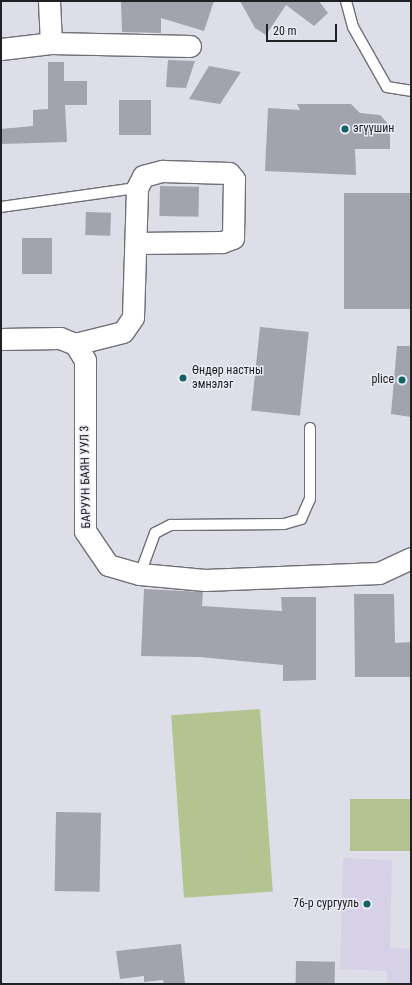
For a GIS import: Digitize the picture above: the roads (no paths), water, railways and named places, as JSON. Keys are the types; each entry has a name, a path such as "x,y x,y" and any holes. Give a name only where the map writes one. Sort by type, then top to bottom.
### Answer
{"street":[{"path":"50,1 51,44"},
{"path":"1,49 51,44 190,46"},
{"path":"1,339 60,338 75,344 123,332 133,318 137,188 143,176 162,171 229,173 234,179 233,238 222,242 136,243"},
{"name":"БАРУУН БАЯН УУЛ 3","path":"75,344 85,360 85,531 108,565 140,574 205,580 379,573 411,558"}],"lane":[{"path":"346,1 353,27 387,88 411,91"},
{"path":"1,207 137,188"},
{"path":"140,574 155,533 171,524 284,524 301,519 310,499 310,428"}],"place":[{"name":"эгүүшин","path":"345,129"},
{"name":"Өндөр настны эмнэлэг","path":"183,378"},
{"name":"plice","path":"402,380"},
{"name":"76-р сургууль","path":"367,904"}]}
